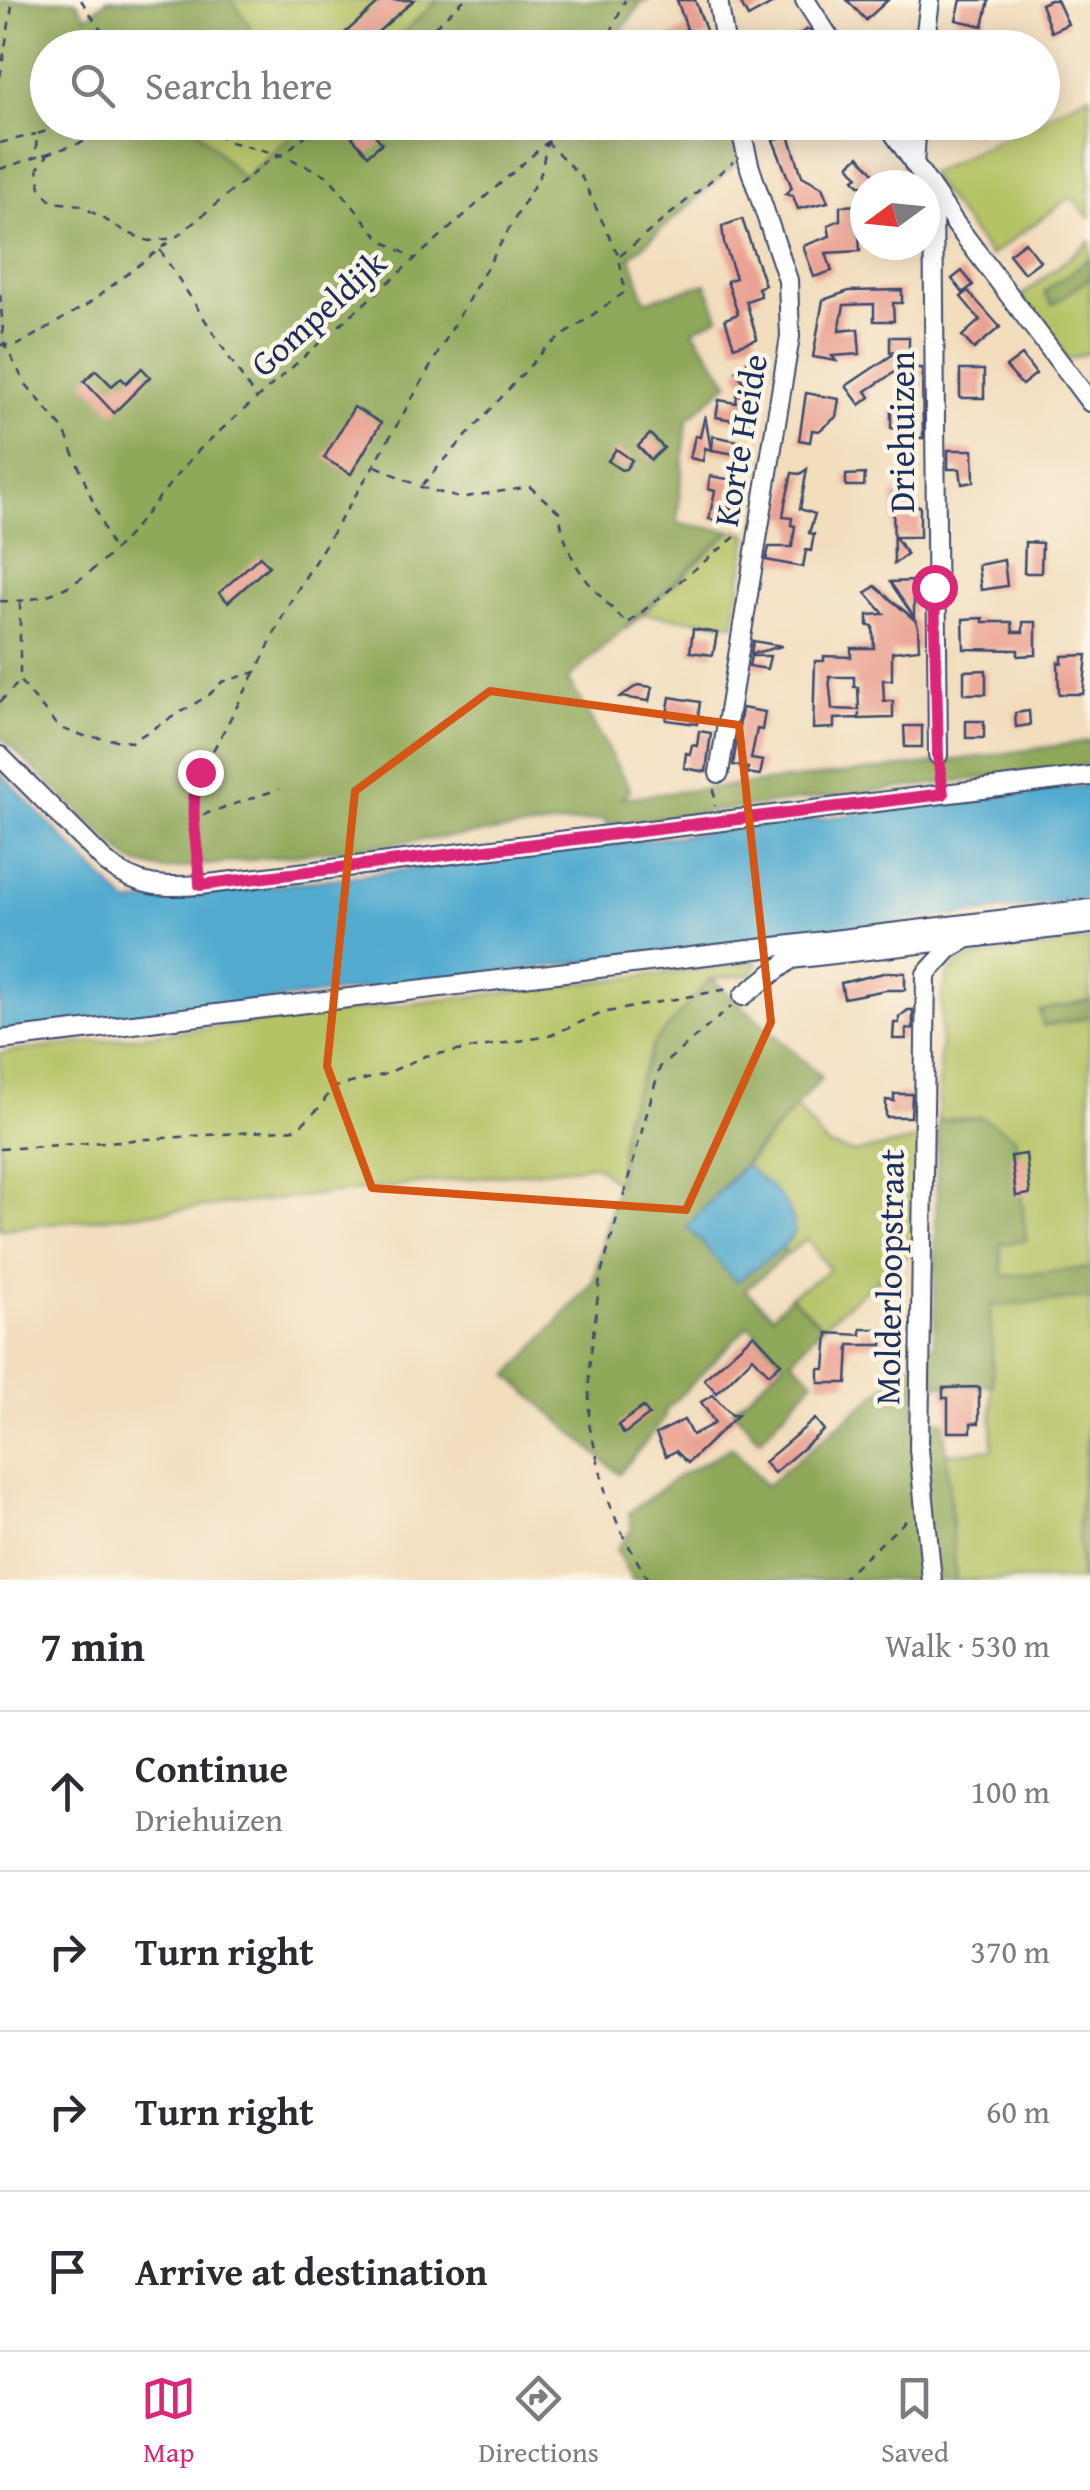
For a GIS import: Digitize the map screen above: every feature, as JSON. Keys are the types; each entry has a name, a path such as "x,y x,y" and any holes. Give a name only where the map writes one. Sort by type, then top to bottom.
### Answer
{"street":[{"path":"718,0 723,30"},
{"path":"926,30 930,0"},
{"path":"810,4 825,30"},
{"name":"Korte Heide","path":"719,773 790,338 788,280 742,140"},
{"path":"898,140 918,170"},
{"path":"914,164 916,140"},
{"path":"940,202 1090,402"},
{"name":"Driehuizen","path":"934,260 938,756"},
{"path":"0,756 121,874 154,887 200,885 1090,776"},
{"path":"0,1040 1090,908"},
{"path":"750,990 791,959 1090,924"},
{"path":"926,974 948,948 964,940"},
{"path":"909,946 924,961 926,974"},
{"name":"Molderloopstraat","path":"926,974 919,1409 922,1505 932,1580"}],"path":[{"path":"0,77 13,0"},
{"path":"81,0 101,30"},
{"path":"431,30 464,0"},
{"path":"612,30 625,0"},
{"path":"0,143 30,136"},
{"path":"37,140 36,148 47,156"},
{"path":"0,170 91,140"},
{"path":"224,140 282,156 328,176 380,239 415,260"},
{"path":"2,344 18,345 88,304 301,140"},
{"name":"Gompeldijk","path":"0,601 20,602 64,589 97,570 182,468 549,140"},
{"path":"420,487 547,348 625,292 619,257 582,178 547,142"},
{"path":"200,885 199,855 193,836 200,772 287,608 374,465 541,173 547,142"},
{"path":"619,257 745,151"},
{"path":"47,156 38,168 40,187 52,202 80,204 128,233 150,241 175,238"},
{"path":"159,248 256,400"},
{"path":"0,294 2,344 25,383 64,430 113,553"},
{"path":"374,465 420,487 458,498 530,488 559,512 565,545 582,576 627,624 740,532 758,528"},
{"path":"20,602 20,680 60,728 85,736 131,742 209,696 222,682 256,672"},
{"path":"0,702 20,680"},
{"path":"716,820 714,791 719,773"},
{"path":"195,823 205,814 280,789"},
{"path":"0,1149 297,1129 322,1105 331,1088 383,1075 425,1056 549,1036 602,1013 626,1011 664,999 750,990"},
{"path":"648,1580 621,1532 606,1494 589,1424 588,1369 600,1278 660,1067 750,990"},
{"path":"841,1580 922,1505"}],"highlighted area":[{"path":"490,691 739,725 771,1022 686,1210 372,1188 327,1066 355,791"}],"green space":[{"path":"0,0 76,0 86,17 107,0 232,0 251,28 249,30 30,30 30,140 207,140 243,179 286,140 737,140 740,160 631,256 645,301 706,284 719,317 693,330 729,382 687,420 677,523 731,531 568,679 630,789 622,798 929,764 1090,741 1090,765 606,824 605,819 163,870 132,862 0,736"},
{"path":"232,0 439,0 406,30 249,30"},
{"path":"439,0 650,0 642,2 622,30 406,30"},
{"path":"1090,94 1090,218 1071,197 990,256 940,190 940,170 936,170 997,140 1060,140 1060,109"},
{"path":"207,140 286,140 243,179"},
{"path":"1090,241 1090,258 1044,292 1052,304 1090,278 1090,352 1068,360 1020,297"},
{"path":"1090,258 1090,278 1052,305 1044,292"},
{"path":"731,531 748,534 734,624 643,614 626,629"},
{"path":"1090,940 1090,1000 1040,1011 1043,1026 1090,1017 1090,1268 1003,1277 1000,1244 1026,1240 981,1117 938,1121 942,994 949,973 964,959"},
{"path":"758,962 751,974 711,979 625,1115 617,1184 596,1165 0,1229 0,1053"},
{"path":"711,978 822,1077 687,1226 736,1282 782,1248 787,1254 745,1290 773,1315 790,1296 822,1326 792,1360 814,1380 760,1440 733,1410 784,1363 749,1325 664,1412 666,1417 619,1474 509,1376 593,1282 617,1184 625,1115 654,1043"},
{"path":"1090,1000 1090,1017 1043,1026 1039,1011"},
{"path":"796,1107 828,1146 855,1153 920,1139 919,1245 822,1326 790,1296 830,1270 807,1239 787,1254 782,1248 795,1232 762,1181 745,1165"},
{"path":"981,1117 1015,1137 1026,1240 1000,1244 1003,1276 1090,1268 1090,1298 990,1306 993,1385 916,1385 917,1421 944,1421 956,1580 632,1580 616,1550 632,1529 629,1513 677,1477 732,1447 766,1486 934,1346 938,1121"},
{"path":"1090,1298 1090,1402 1078,1527 1081,1580 956,1580 946,1454 993,1449 989,1306"},
{"path":"1090,1402 1090,1580 1081,1580 1078,1527"}],"water":[{"path":"0,773 128,904 1090,785 1090,899 0,1034"},
{"path":"745,1165 784,1202 795,1232 782,1248 736,1282 687,1226"}],"building":[{"path":"382,0 414,0 380,30 348,30"},
{"path":"677,0 695,0 706,30 687,29"},
{"path":"739,0 779,0 748,17"},
{"path":"847,0 888,0 866,20"},
{"path":"961,0 989,0 983,26 956,20"},
{"path":"1057,0 1068,24 1050,30 1041,4"},
{"path":"355,140 382,143 368,155"},
{"path":"773,140 791,140 802,176 822,187 828,202 798,209 793,196 785,194 792,188"},
{"path":"859,156 871,170 853,170 849,165"},
{"path":"840,206 850,206 850,252 826,253 832,271 814,277 803,246 830,236 828,225 840,220"},
{"path":"742,219 765,285 758,288 761,296 746,301 757,339 734,347 725,319 738,314 727,281 736,278 722,226"},
{"path":"1025,242 1040,261 1024,273 1009,254"},
{"path":"962,271 973,285 963,293 952,279"},
{"path":"902,290 902,303 893,303 894,321 874,321 874,304 844,305 839,331 858,329 860,354 832,356 836,361 813,357 823,300 849,291"},
{"path":"968,291 1000,327 974,349 962,336 980,320 961,297"},
{"path":"890,337 909,337 909,368 922,368 923,438 909,438 909,431 891,428 891,405 899,398 898,370 866,391 870,397 860,405 846,386 898,351 890,352"},
{"path":"1022,355 1036,374 1022,385 1006,367"},
{"path":"747,362 758,378 747,387 736,371"},
{"path":"142,368 150,377 114,413 84,381 96,370 112,386 121,378 126,383"},
{"path":"960,370 984,370 984,398 960,398"},
{"path":"806,393 839,399 836,417 819,431 812,430 810,442 799,440"},
{"path":"737,395 753,398 750,423 716,417 719,400 736,403"},
{"path":"354,407 381,423 351,474 324,458"},
{"path":"705,415 711,450 705,448 703,461 690,458"},
{"path":"650,434 664,448 651,460 638,446"},
{"path":"713,436 743,442 741,455 712,450"},
{"path":"616,449 632,460 626,469 608,461"},
{"path":"948,450 973,450 974,482 962,484 960,469 948,469"},
{"path":"807,469 800,509 815,514 809,533 814,534 811,551 806,550 803,567 766,560 769,547 792,547 795,526 791,525 792,518 783,517 785,504 792,473 800,474"},
{"path":"865,474 864,486 846,486 846,475"},
{"path":"710,476 733,480 728,522 709,519 715,491 708,489"},
{"path":"914,493 914,506 920,506 920,537 895,537 907,554 894,564 893,495"},
{"path":"1025,542 1042,543 1041,573 1024,573"},
{"path":"260,556 269,566 228,602 219,593"},
{"path":"1004,560 1007,586 981,590 978,565"},
{"path":"914,581 914,617 890,582"},
{"path":"875,586 916,621 919,649 892,652 892,680 883,680 884,701 893,701 893,718 834,719 834,728 813,729 815,661 824,661 824,656 851,657 851,648 874,648 868,615 884,614 866,593","holes":["829,677 854,677 859,710 832,709"]},
{"path":"983,618 983,622 1012,622 1013,632 1023,632 1023,622 1036,622 1036,655 1018,656 1018,650 964,649 963,619"},
{"path":"693,629 717,633 713,655 690,652"},
{"path":"753,641 782,646 751,654"},
{"path":"1087,655 1083,694 1059,694 1058,662 1062,663 1062,656"},
{"path":"751,656 770,656 767,669 749,666"},
{"path":"986,670 986,694 964,694 964,671"},
{"path":"638,685 652,687 649,701 620,697"},
{"path":"670,697 700,702 697,724 666,720"},
{"path":"742,708 765,712 751,759 763,761 760,775 733,765"},
{"path":"1029,711 1030,725 1016,727 1015,713"},
{"path":"966,721 984,721 984,738 966,738"},
{"path":"904,726 922,726 922,747 905,747"},
{"path":"699,731 711,733 706,772 684,768 686,753 690,754 692,745 697,746"},
{"path":"888,972 905,973 905,990 844,998 841,983"},
{"path":"913,1010 913,1029 906,1029 906,1039 893,1039 894,1023 899,1023 899,1017"},
{"path":"894,1094 912,1094 911,1117 886,1117 886,1100 894,1101"},
{"path":"1026,1154 1030,1194 1016,1196 1011,1156"},
{"path":"861,1329 882,1329 882,1345 849,1345 847,1383 819,1383 819,1369 825,1369 828,1333 861,1335"},
{"path":"754,1334 781,1363 769,1374 753,1357 717,1393 704,1379"},
{"path":"979,1387 979,1423 971,1423 971,1432 948,1432 948,1398 943,1398 943,1388"},
{"path":"713,1395 732,1415 738,1415 688,1463 676,1451 666,1456 656,1434 684,1420 692,1435 715,1423 701,1402"},
{"path":"643,1407 649,1415 624,1434 618,1425"},
{"path":"815,1419 824,1430 774,1473 764,1462"}],"route":[{"path":"200,772 193,836 199,855 200,885 943,794 938,756 934,587"}]}
